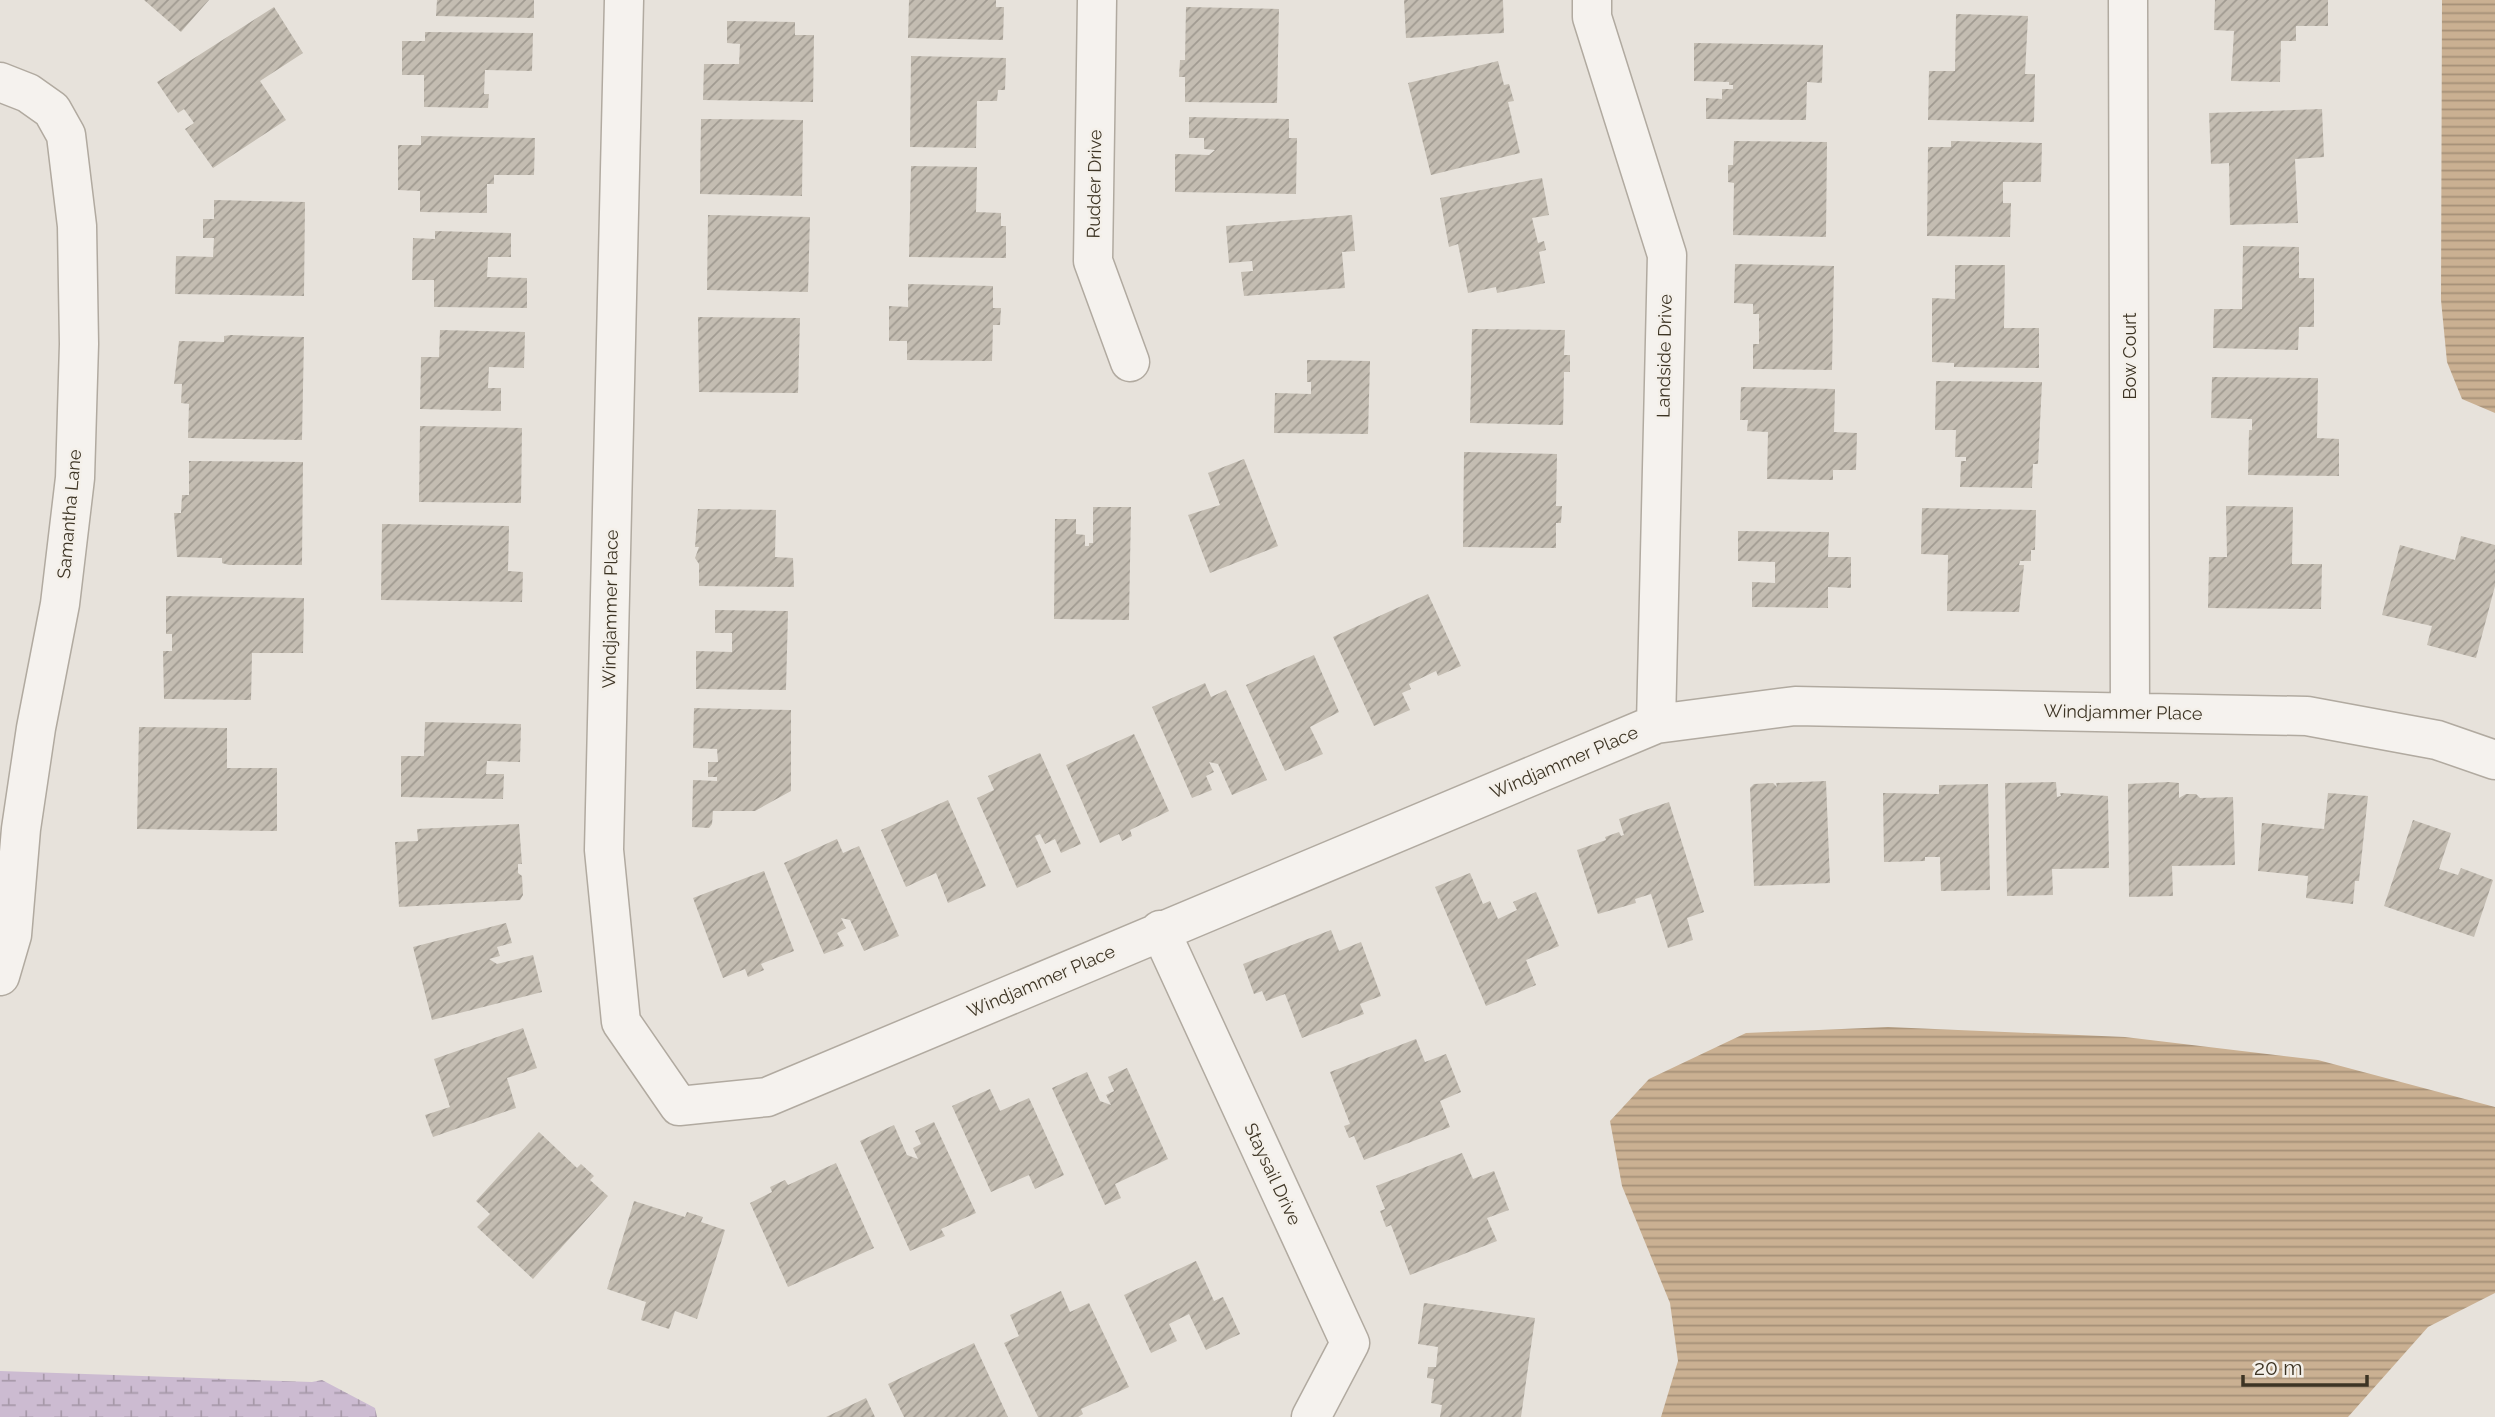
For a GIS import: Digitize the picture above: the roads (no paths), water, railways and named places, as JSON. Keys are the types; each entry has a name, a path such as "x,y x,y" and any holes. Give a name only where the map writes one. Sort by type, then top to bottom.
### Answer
{"street":[{"name":"Windjammer Place","path":"624,0 604,850 621,1022 679,1106 767,1097 1656,724 1795,706 2307,716 2437,740 2495,760"},
{"name":"Rudder Drive","path":"1097,0 1093,261 1130,362"},
{"name":"Landside Drive","path":"1592,0 1592,17 1667,255 1656,724"},
{"name":"Bow Court","path":"2128,0 2130,712"},
{"name":"Samantha Lane","path":"0,82 28,93 52,110 66,135 77,226 79,344 75,478 60,604 36,727 21,829 12,935 0,975"},
{"name":"Staysail Drive","path":"1160,930 1350,1343 1311,1417"}]}
